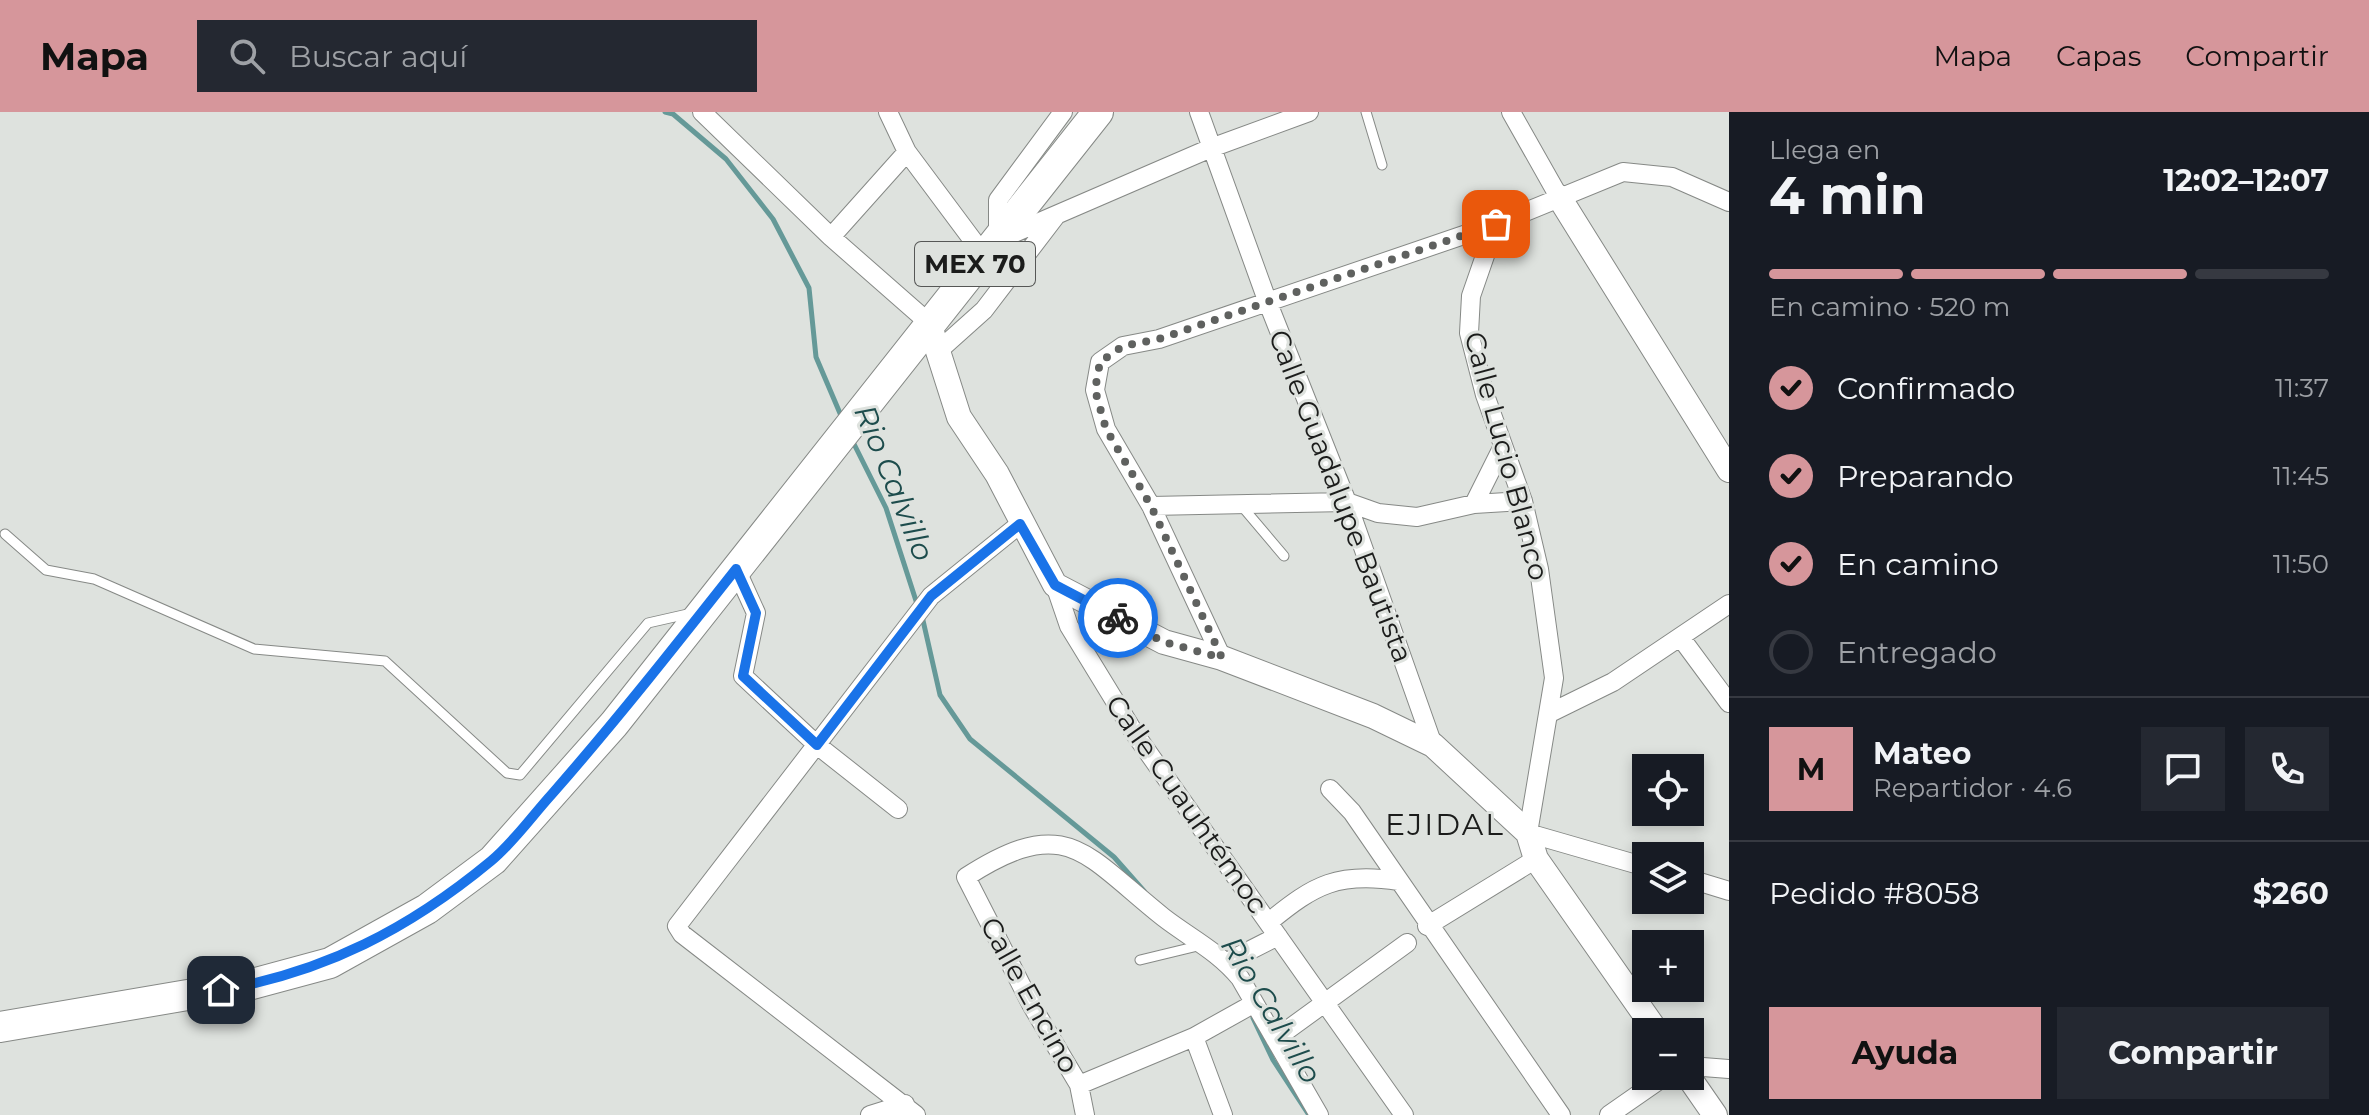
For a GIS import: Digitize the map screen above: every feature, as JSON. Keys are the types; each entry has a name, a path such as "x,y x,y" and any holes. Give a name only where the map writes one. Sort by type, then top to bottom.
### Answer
{"main road":[{"name":"MEX 70","path":"0,1027 291,975 330,963 427,909 493,860 614,724 1098,112"}],"street":[{"path":"702,112 831,237 929,323"},
{"path":"888,112 907,152 991,244"},
{"path":"991,244 998,200 1063,112"},
{"name":"Calle Guadalupe Bautista","path":"1199,112 1268,303 1347,502 1433,745"},
{"path":"991,244 1211,148 1309,112"},
{"path":"1511,112 1559,197 1729,470"},
{"path":"831,237 907,152"},
{"path":"1222,658 1151,506 1106,429 1095,390 1100,362 1123,346 1159,339 1496,224 1623,172 1672,177 1729,202"},
{"path":"936,353 984,310 1057,215"},
{"name":"Calle Lucio Blanco","path":"1496,224 1471,296 1469,333 1485,395 1523,501 1549,632 1554,678 1528,833"},
{"name":"Calle Cuauhtémoc","path":"929,323 936,353 959,417 997,474 1020,524 1055,585 1069,626 1135,734 1404,1115"},
{"path":"1474,504 1503,446"},
{"path":"1151,506 1347,502 1378,513 1417,517 1474,504 1523,501"},
{"path":"910,1110 682,934 677,926 931,596 1020,524"},
{"path":"736,569 756,613 743,676 817,745 898,809"},
{"path":"1055,585 1164,642 1222,658 1373,716 1433,745 1528,833 1632,863"},
{"path":"1550,713 1613,682 1729,604"},
{"path":"1681,638 1729,703"},
{"path":"1330,789 1352,812 1427,926 1561,1115"},
{"path":"1528,833 1536,859 1647,1018"},
{"name":"Calle Encino","path":"1085,1115 1079,1085 1032,1006 966,877 1002,854 1026,845 1052,843 1105,867 1173,925 1205,944"},
{"path":"1427,926 1536,859"},
{"path":"1227,962 1274,929 1300,896 1331,879 1399,881"},
{"path":"1704,883 1729,891"},
{"path":"1275,1039 1407,943"},
{"path":"1205,944 1227,962 1240,978 1319,1115"},
{"path":"1079,1085 1194,1037 1253,1004"},
{"path":"1194,1037 1223,1115"},
{"path":"1704,1067 1729,1069"},
{"path":"1609,1115 1645,1090"},
{"path":"1698,1090 1715,1115"},
{"path":"870,1115 910,1110"}],"lane":[{"path":"1366,112 1382,165"},
{"path":"1238,502 1284,556"},
{"path":"5,534 46,570 94,579 254,649 385,661 507,773 520,775 648,623 703,611"},
{"path":"1140,960 1205,944"}],"waterway":[{"name":"Rio Calvillo","path":"665,112 673,114 726,159 773,219 809,288 816,357 842,418"},
{"name":"Rio Calvillo","path":"853,442 886,508 918,607"},
{"name":"Rio Calvillo","path":"922,616 940,695 970,739 1114,857 1144,891"},
{"name":"Rio Calvillo","path":"1253,1018 1273,1060 1309,1115"}],"way so far":[{"path":"1118,618 1164,642 1222,658 1151,506 1106,429 1095,390 1100,362 1123,346 1159,339 1496,224"}],"district":[{"name":"EJIDAL","path":"1445,825"}],"route":[{"path":"221,990 330,963 427,909 493,860 614,724 736,569 756,613 743,676 817,745 931,596 1020,524 1055,585 1118,618"}]}
